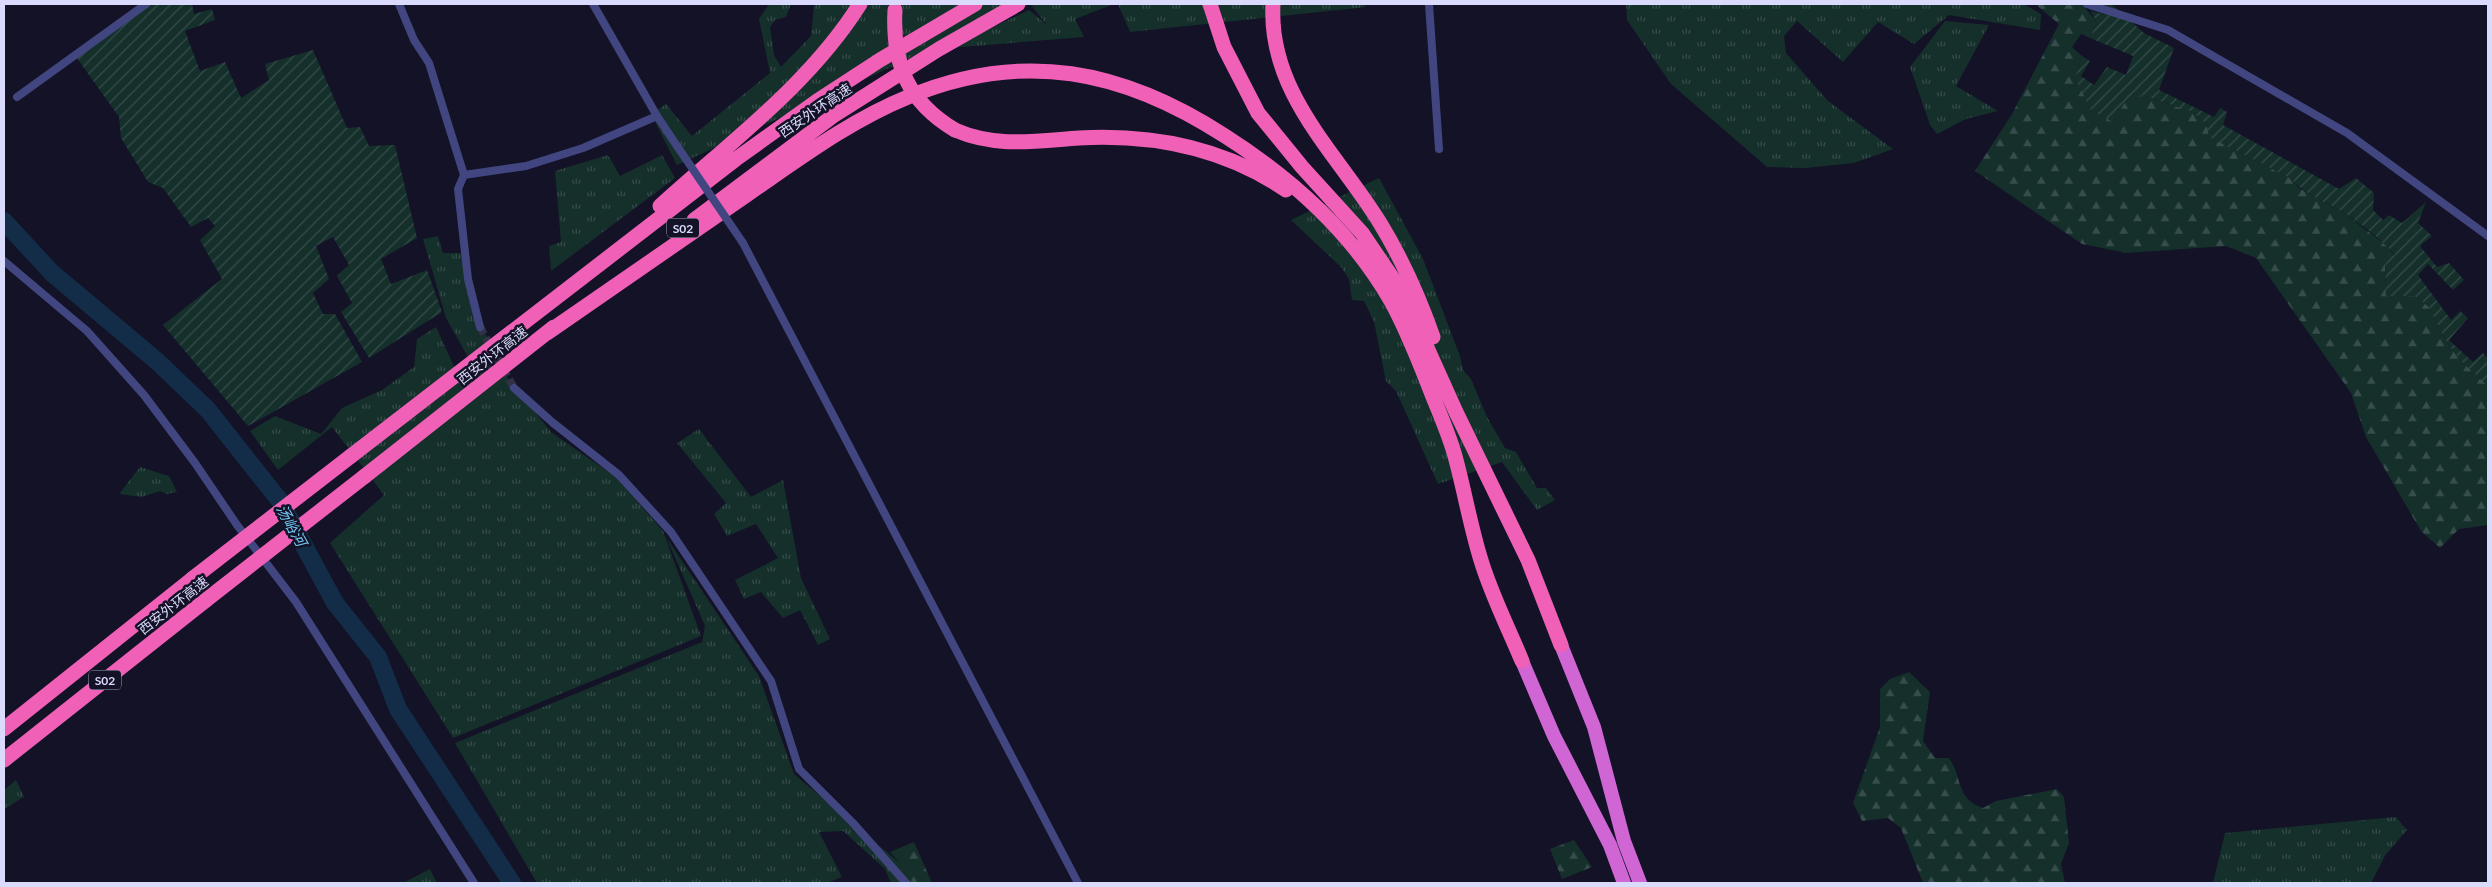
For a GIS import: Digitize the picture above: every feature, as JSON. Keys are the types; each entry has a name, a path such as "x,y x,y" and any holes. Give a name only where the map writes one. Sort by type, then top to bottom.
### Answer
{"highway":[{"path":"566,290 788,92 827,51 860,4"},
{"name":"西安外环高速","path":"4,729 192,579 728,165 818,101 880,60 975,4"},
{"name":"西安外环高速","path":"4,760 547,333 833,116 939,49 1018,4"},
{"path":"1210,4 1224,47 1258,113 1302,167 1348,216 1393,278 1415,317 1456,412 1528,560 1594,727 1624,841 1640,883"},
{"path":"1273,4 1275,45 1286,79 1300,108 1380,223 1410,277 1429,326 1456,412"},
{"path":"896,7 895,47 907,82 926,109 955,130 976,138 1015,143 1091,138 1131,138 1193,148 1224,157 1256,172 1284,188 1336,228"},
{"path":"547,333 799,159 866,118 930,89 969,77 1008,70 1049,69 1073,72 1115,82 1156,97 1216,130 1255,156 1299,190 1336,228 1380,283 1405,328 1449,438 1481,560 1522,661 1554,736 1610,845 1624,883"}],"street":[{"path":"18,98 146,4"},
{"path":"399,4 414,40 429,63 464,175 458,189 468,279 480,327"},
{"path":"593,4 657,116 743,243 1078,883"},
{"path":"1429,4 1438,149"},
{"path":"2087,4 2168,30 2347,133 2488,236"},
{"path":"464,175 526,166 583,148 657,116"},
{"path":"4,261 87,331 144,396 237,525 296,602 474,883"},
{"path":"514,388 552,422 619,474 671,532 771,681 799,769 853,823 906,883"}],"green space":[{"path":"144,4 192,4 194,14 212,9 215,20 185,31 200,71 225,62 241,98 269,80 265,64 313,50 347,128 360,127 369,146 395,145 417,238 381,259 391,284 427,270 442,312 369,358 341,312 352,303 337,276 349,265 333,237 316,246 329,279 313,293 323,314 335,314 362,362 248,426 163,325 222,279 200,240 215,226 208,218 191,227 163,188 148,182 121,138 119,117 74,54"},
{"path":"769,4 791,4 786,17 775,20 770,27 774,55 781,67 811,36 814,6 817,4 1029,4 677,165 651,114 666,104 692,136 770,73 759,19"},
{"path":"1030,4 1114,4 1075,19 1084,37 949,48 1029,10 1047,25"},
{"path":"1118,4 1364,4 1366,7 1130,32"},
{"path":"1626,4 2024,4 2041,14 2040,30 1949,15 1914,44 1878,22 1843,62 1797,21 1784,36 1786,53 1828,101 1893,149 1854,163 1805,168 1767,167 1671,84 1627,20"},
{"path":"2035,4 2111,4 2105,15 2085,8 2097,22 2090,38 2081,34 2072,47 2082,56 2075,78 2113,122 2127,98 2142,95 2193,112 2233,149 2290,178 2299,188 2344,213 2387,246 2395,256 2385,259 2386,296 2415,296 2428,306 2446,341 2462,362 2488,386 2488,525 2459,529 2440,548 2421,531 2366,437 2351,393 2256,258 2226,246 2127,253 2082,244 1975,171 2012,114 2059,24"},
{"path":"2111,4 2144,33 2174,48 2159,90 2214,117 2220,108 2227,112 2223,125 2339,189 2356,178 2374,193 2373,210 2383,220 2389,215 2402,223 2426,202 2418,223 2432,236 2420,246 2437,267 2449,263 2464,280 2453,290 2428,264 2418,275 2451,320 2460,311 2468,318 2449,340 2473,362 2483,353 2488,358 2488,386 2462,362 2446,341 2428,306 2415,296 2386,296 2385,258 2395,255 2364,227 2309,193 2290,178 2209,137 2206,124 2193,112 2142,95 2127,99 2113,122 2091,110 2075,78 2082,56 2090,61 2081,76 2094,85 2107,67 2126,75 2133,56 2090,38 2097,22 2090,11 2105,15"},
{"path":"1945,21 1989,25 1956,86 1998,111 1966,119 1937,134 1930,125 1910,67"},
{"path":"608,155 620,176 662,155 675,178 551,271 549,246 561,242 555,171"},
{"path":"1379,178 1423,259 1460,356 1463,370 1471,379 1487,417 1505,448 1516,452 1537,488 1546,488 1555,500 1537,510 1502,462 1438,484 1396,391 1386,381 1374,322 1364,301 1352,300 1349,279 1341,267 1291,220"},
{"path":"438,236 443,253 465,253 469,300 505,374 551,432 617,478 663,531 701,636 453,738 330,543 384,495 332,427 278,470 250,431 275,416 321,434 342,408 382,390 414,367 417,339 436,327 457,373 473,366 446,318 423,239"},
{"path":"699,429 751,497 783,480 801,578 830,639 818,645 800,610 783,618 761,592 744,599 735,580 778,558 756,524 727,536 714,514 726,503 677,443"},
{"path":"140,467 169,476 177,492 167,494 160,491 142,497 119,494"},
{"path":"666,537 759,676 794,774 900,863 911,883 891,883 885,869 843,831 819,832 842,877 827,883 537,883 455,743 702,642 705,626"},
{"path":"1909,672 1930,692 1923,741 1935,758 1949,758 1964,793 1974,804 1983,808 1996,801 2057,789 2064,797 2069,843 2061,864 2065,883 1923,883 1901,828 1888,818 1862,821 1853,803 1880,727 1880,689 1890,679"},
{"path":"16,780 24,797 4,809 4,790"},
{"path":"2396,817 2407,830 2386,854 2371,883 2213,883 2225,833"},
{"path":"1574,840 1592,867 1562,879 1550,849"},
{"path":"914,842 932,883 911,883 900,863 890,852"},
{"path":"430,869 437,883 403,883"}],"waterway":[{"name":"汤峪河","path":"4,221 52,273 158,362 208,410 280,501 335,603 378,657 398,709 512,883"}],"tunnel":[{"path":"480,327 514,388"}]}
